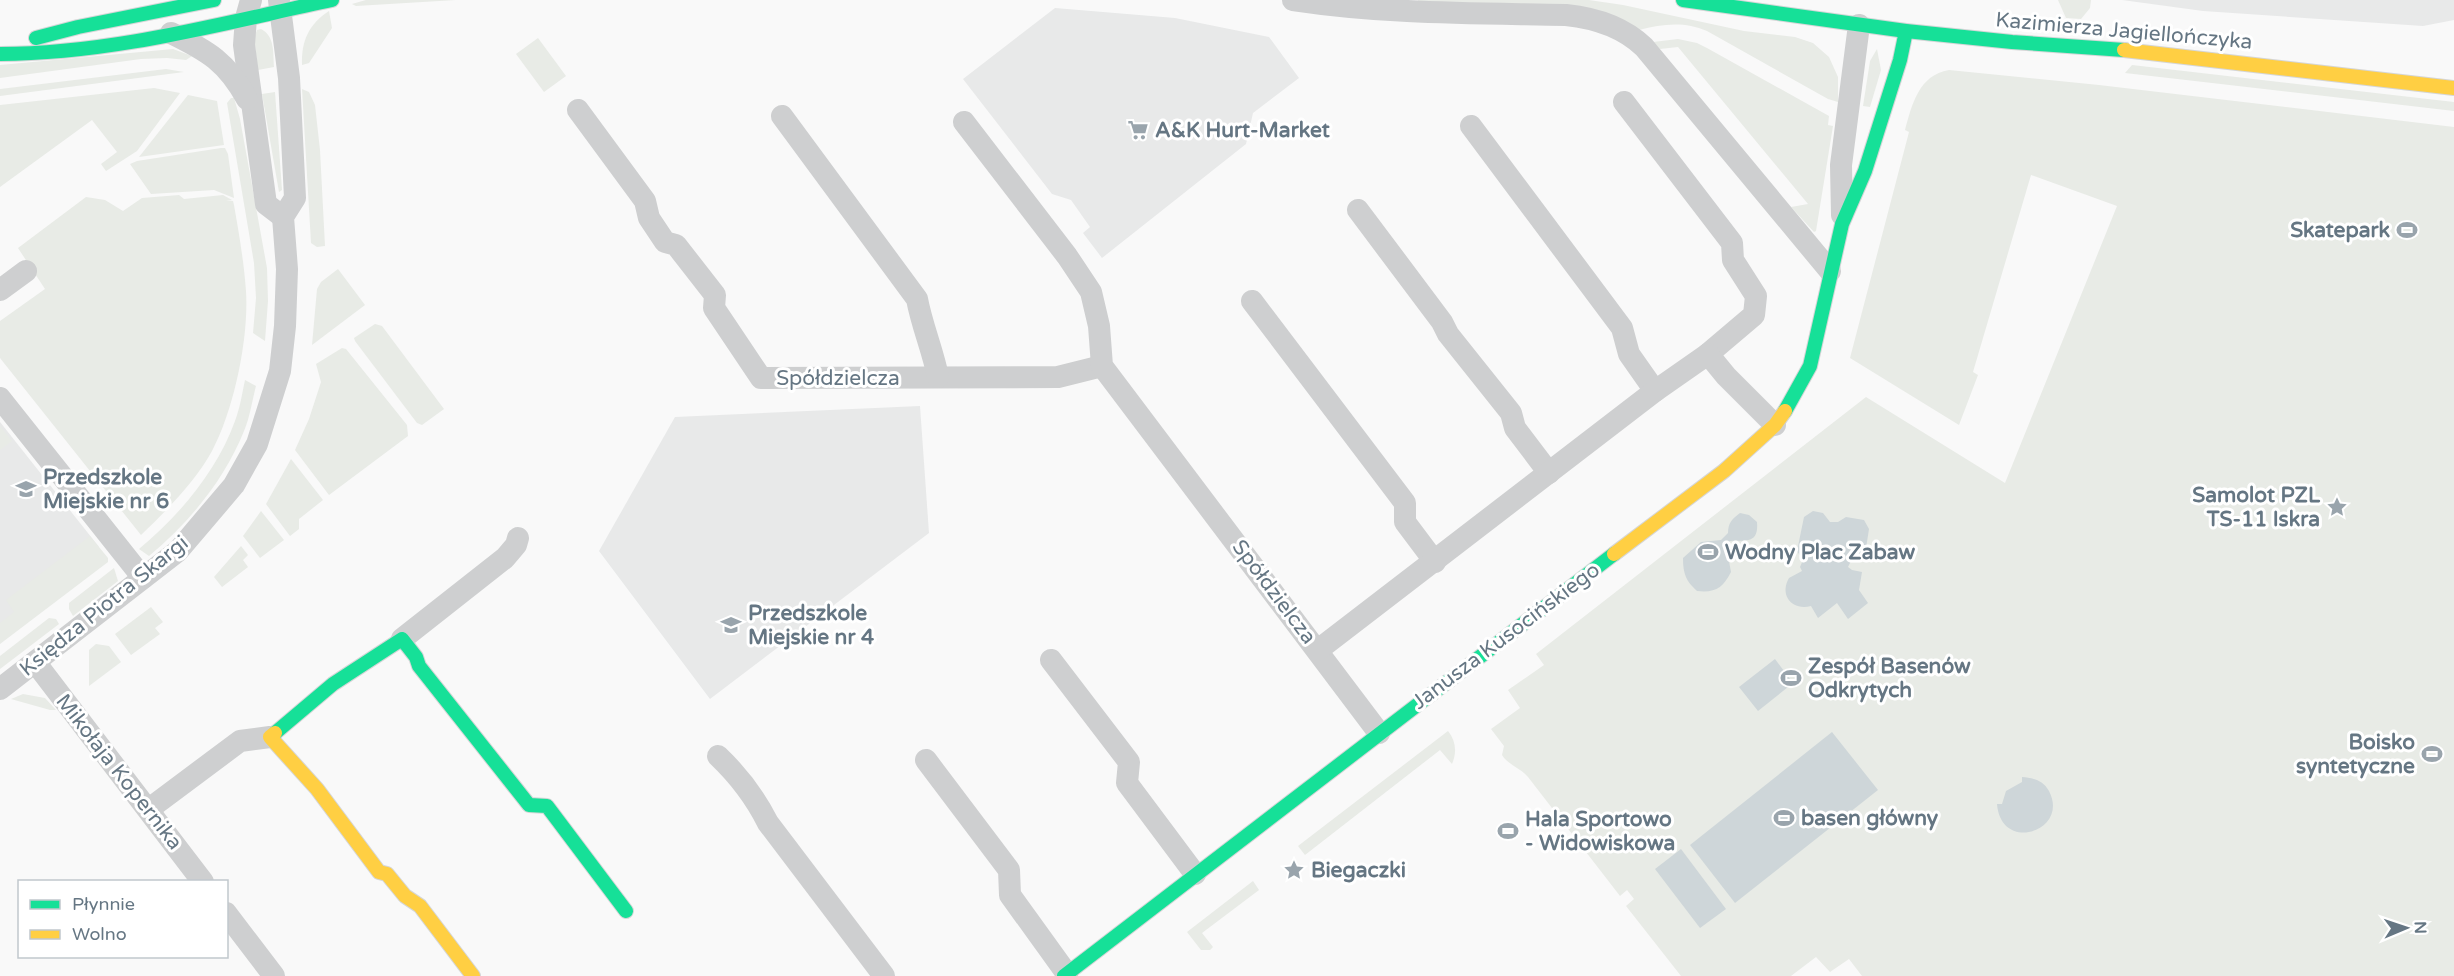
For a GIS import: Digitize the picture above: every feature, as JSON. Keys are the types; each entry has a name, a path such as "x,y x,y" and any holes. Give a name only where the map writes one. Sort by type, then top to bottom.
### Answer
{"street":[{"path":"0,47 78,27 214,0"},
{"path":"0,54 77,50 171,33 249,9 332,0"},
{"path":"1293,0 1342,8 1418,14 1566,15 1584,17 1621,29 1644,47 1830,271"},
{"name":"Kazimierza Jagiellończyka","path":"1683,0 1906,31 2012,42 2154,52 2454,88"},
{"name":"Księdza Piotra Skargi","path":"0,689 178,551 234,484 257,444 280,371 285,326 287,269 283,217 295,198 289,78 280,5"},
{"path":"249,9 244,45 266,204 283,217"},
{"name":"Janusza Kusocińskiego","path":"1842,224 1841,165 1859,25"},
{"name":"Janusza Kusocińskiego","path":"1066,975 1724,471 1775,425 1791,402 1810,366 1842,224 1865,171 1900,60 1906,31"},
{"path":"171,33 222,64 231,72 253,109"},
{"path":"1318,650 1655,391 1708,354 1754,315 1756,296 1733,260 1732,243 1624,102"},
{"name":"Spółdzielcza","path":"578,110 645,201 649,218 665,242 676,245 715,296 714,308 761,378 1058,377 1102,366 1379,733"},
{"path":"782,116 917,299 921,322 938,377"},
{"path":"964,122 1091,292 1099,326 1102,366"},
{"path":"1470,126 1622,328 1629,354 1655,391"},
{"path":"1358,210 1448,334 1511,413 1515,428 1549,473"},
{"path":"0,290 26,271"},
{"path":"1252,301 1404,503 1405,522 1435,562"},
{"path":"1708,354 1775,425"},
{"path":"0,398 143,578"},
{"path":"148,809 240,741 270,737 351,672 381,650 402,639 505,558 516,545 518,537"},
{"path":"402,639 416,657 419,666 529,805 548,806 626,911"},
{"path":"1051,660 1129,762 1127,783 1195,874"},
{"name":"Mikołaja Kopernika","path":"35,662 201,880"},
{"path":"270,737 316,789 379,872 387,874 405,896 420,906 473,976"},
{"path":"718,756 736,773 756,800 768,823 884,976"},
{"path":"926,760 1009,870 1010,895 1066,975"},
{"path":"228,916 274,976"}],"shaded area":[{"path":"366,0 456,0 356,6 352,4"},
{"path":"1418,0 1589,0 1744,31 1795,37 1813,43 1829,57 1838,77 1838,102 1828,99 1707,31 1690,26 1656,26 1639,30 1417,3"},
{"path":"2058,0 2091,0 2090,8 2081,19 2066,18"},
{"path":"2122,0 2454,0 2454,20 2423,26 2203,11"},
{"path":"1055,8 1175,18 1269,37 1299,78 1253,113 1246,144 1102,258 1083,233 1090,227 1071,200 1052,194 963,79"},
{"path":"329,11 332,28 309,63 302,65 303,48 311,27"},
{"path":"261,29 271,40 274,67 258,70 254,38 257,30"},
{"path":"538,38 566,76 544,92 516,54"},
{"path":"1678,39 1697,43 1707,48 1829,116 1828,125 1833,126 1816,231 1814,232 1791,207 1808,204 1678,47 1660,49 1653,42"},
{"path":"173,49 192,56 186,60 141,59 0,78 0,65"},
{"path":"1877,49 1881,70 1870,107 1863,106 1870,61"},
{"path":"2132,65 2454,102 2454,111 2125,73"},
{"path":"166,69 184,72 0,96 0,89"},
{"path":"1949,70 2099,85 2454,127 2454,976 1862,976 1849,959 1830,972 1816,957 1791,976 1681,976 1626,906 1634,899 1627,890 1620,896 1528,777 1502,755 1504,746 1491,729 1520,708 1508,690 1544,665 1536,654 1866,397 2005,483 2117,206 2031,175 1973,372 1978,375 1959,425 1850,358 1909,132 1905,130 1914,101 1918,92 1930,78"},
{"path":"154,88 180,93 137,151 106,171 101,164 117,152 92,120 0,187 0,105"},
{"path":"302,89 309,92 315,105 320,150 325,246 317,247 311,243"},
{"path":"275,92 282,190 279,192 262,94"},
{"path":"188,95 217,101 224,145 139,157"},
{"path":"234,98 240,119 267,268 268,301 265,341 253,333 256,298 254,263 227,103"},
{"path":"225,148 228,154 234,198 214,190 151,194 130,164 137,161"},
{"path":"179,195 184,199 223,195 232,200 226,200 233,201 245,280 245,330 233,395 212,451 189,485 141,535 0,358 0,321 45,289 18,248 86,197 105,200 123,211 142,198"},
{"path":"338,269 365,305 312,345 317,289 321,282"},
{"path":"375,324 382,326 444,409 422,425 417,423 355,341 354,338"},
{"path":"342,348 346,349 407,425 408,436 329,495 295,450 309,419 321,382 316,364"},
{"path":"245,380 256,386 246,426 227,466 192,515 149,556 139,549 182,507 218,457 237,416"},
{"name":"Przedszkole Miejskie nr 4","path":"920,406 929,533 710,699 599,551 675,417"},
{"name":"Przedszkole Miejskie nr 6","path":"0,422 99,547 0,624"},
{"path":"0,426 12,441 0,450"},
{"path":"291,459 323,500 299,519 299,529 290,536 266,504"},
{"path":"261,511 284,540 260,558 243,536"},
{"path":"1813,511 1823,513 1830,522 1838,522 1846,517 1864,520 1869,529 1864,561 1852,559 1848,567 1862,572 1859,590 1868,603 1848,619 1837,603 1818,618 1811,606 1793,604 1787,596 1786,584 1789,578 1802,571 1800,567 1803,560 1797,551 1804,517"},
{"name":"Wodny Plac Zabaw","path":"1740,513 1749,515 1757,522 1756,534 1750,539 1730,541 1726,545 1731,572 1721,586 1714,590 1697,591 1686,577 1683,558 1701,542 1721,540 1728,533 1731,522"},
{"path":"90,536 108,558 108,562 0,644 0,623 14,612 6,600"},
{"path":"241,546 248,555 243,560 248,567 222,587 214,577"},
{"path":"114,568 118,581 73,616 69,603"},
{"path":"151,607 163,622 155,628 160,634 131,655 115,634"},
{"path":"49,618 56,619 59,624 0,669 0,656"},
{"path":"96,644 109,646 121,662 89,686 89,650"},
{"path":"1775,659 1793,683 1758,711 1739,687"},
{"path":"23,694 45,698 56,710 11,699"},
{"path":"1448,731 1455,747 1452,764 1440,750 1305,855 1298,846"},
{"name":"basen główny","path":"1832,732 1878,790 1735,903 1690,845"},
{"path":"2022,777 2044,784 2049,791 2053,805 2050,817 2043,826 2032,831 2021,832 2010,829 2001,819 1997,804 2002,804 2006,791 2022,782"},
{"path":"1681,849 1726,909 1700,928 1655,869"},
{"path":"1253,881 1259,890 1202,933 1213,947 1210,950 1201,950 1187,932"}],"traffic: fast":[{"path":"36,38 78,27 214,0"},
{"path":"0,54 42,53 126,43 332,0"},
{"path":"1683,0 1906,31 2124,50"},
{"path":"1785,411 1810,366 1842,224 1865,171 1900,60 1906,31"},
{"path":"1064,976 1614,554"},
{"path":"275,733 333,684 402,639 416,657 419,666 529,805 547,806 626,911"}],"traffic: slow":[{"path":"2124,50 2454,88"},
{"path":"1614,554 1724,471 1775,425 1785,411"},
{"path":"275,733 270,737 317,789 379,872 387,874 405,896 420,906 473,976"}],"place":[{"name":"A&K Hurt-Market","path":"1138,130"},
{"name":"Skatepark","path":"2407,230"},
{"name":"Przedszkole Miejskie nr 6","path":"26,489"},
{"name":"Samolot PZL TS-11 Iskra","path":"2337,507"},
{"name":"Wodny Plac Zabaw","path":"1708,552"},
{"name":"Przedszkole Miejskie nr 4","path":"731,625"},
{"name":"Zespół Basenów Odkrytych","path":"1791,678"},
{"name":"Boisko syntetyczne","path":"2432,754"},
{"name":"basen główny","path":"1784,818"},
{"name":"Hala Sportowo - Widowiskowa","path":"1508,831"},
{"name":"Biegaczki","path":"1294,870"}]}
